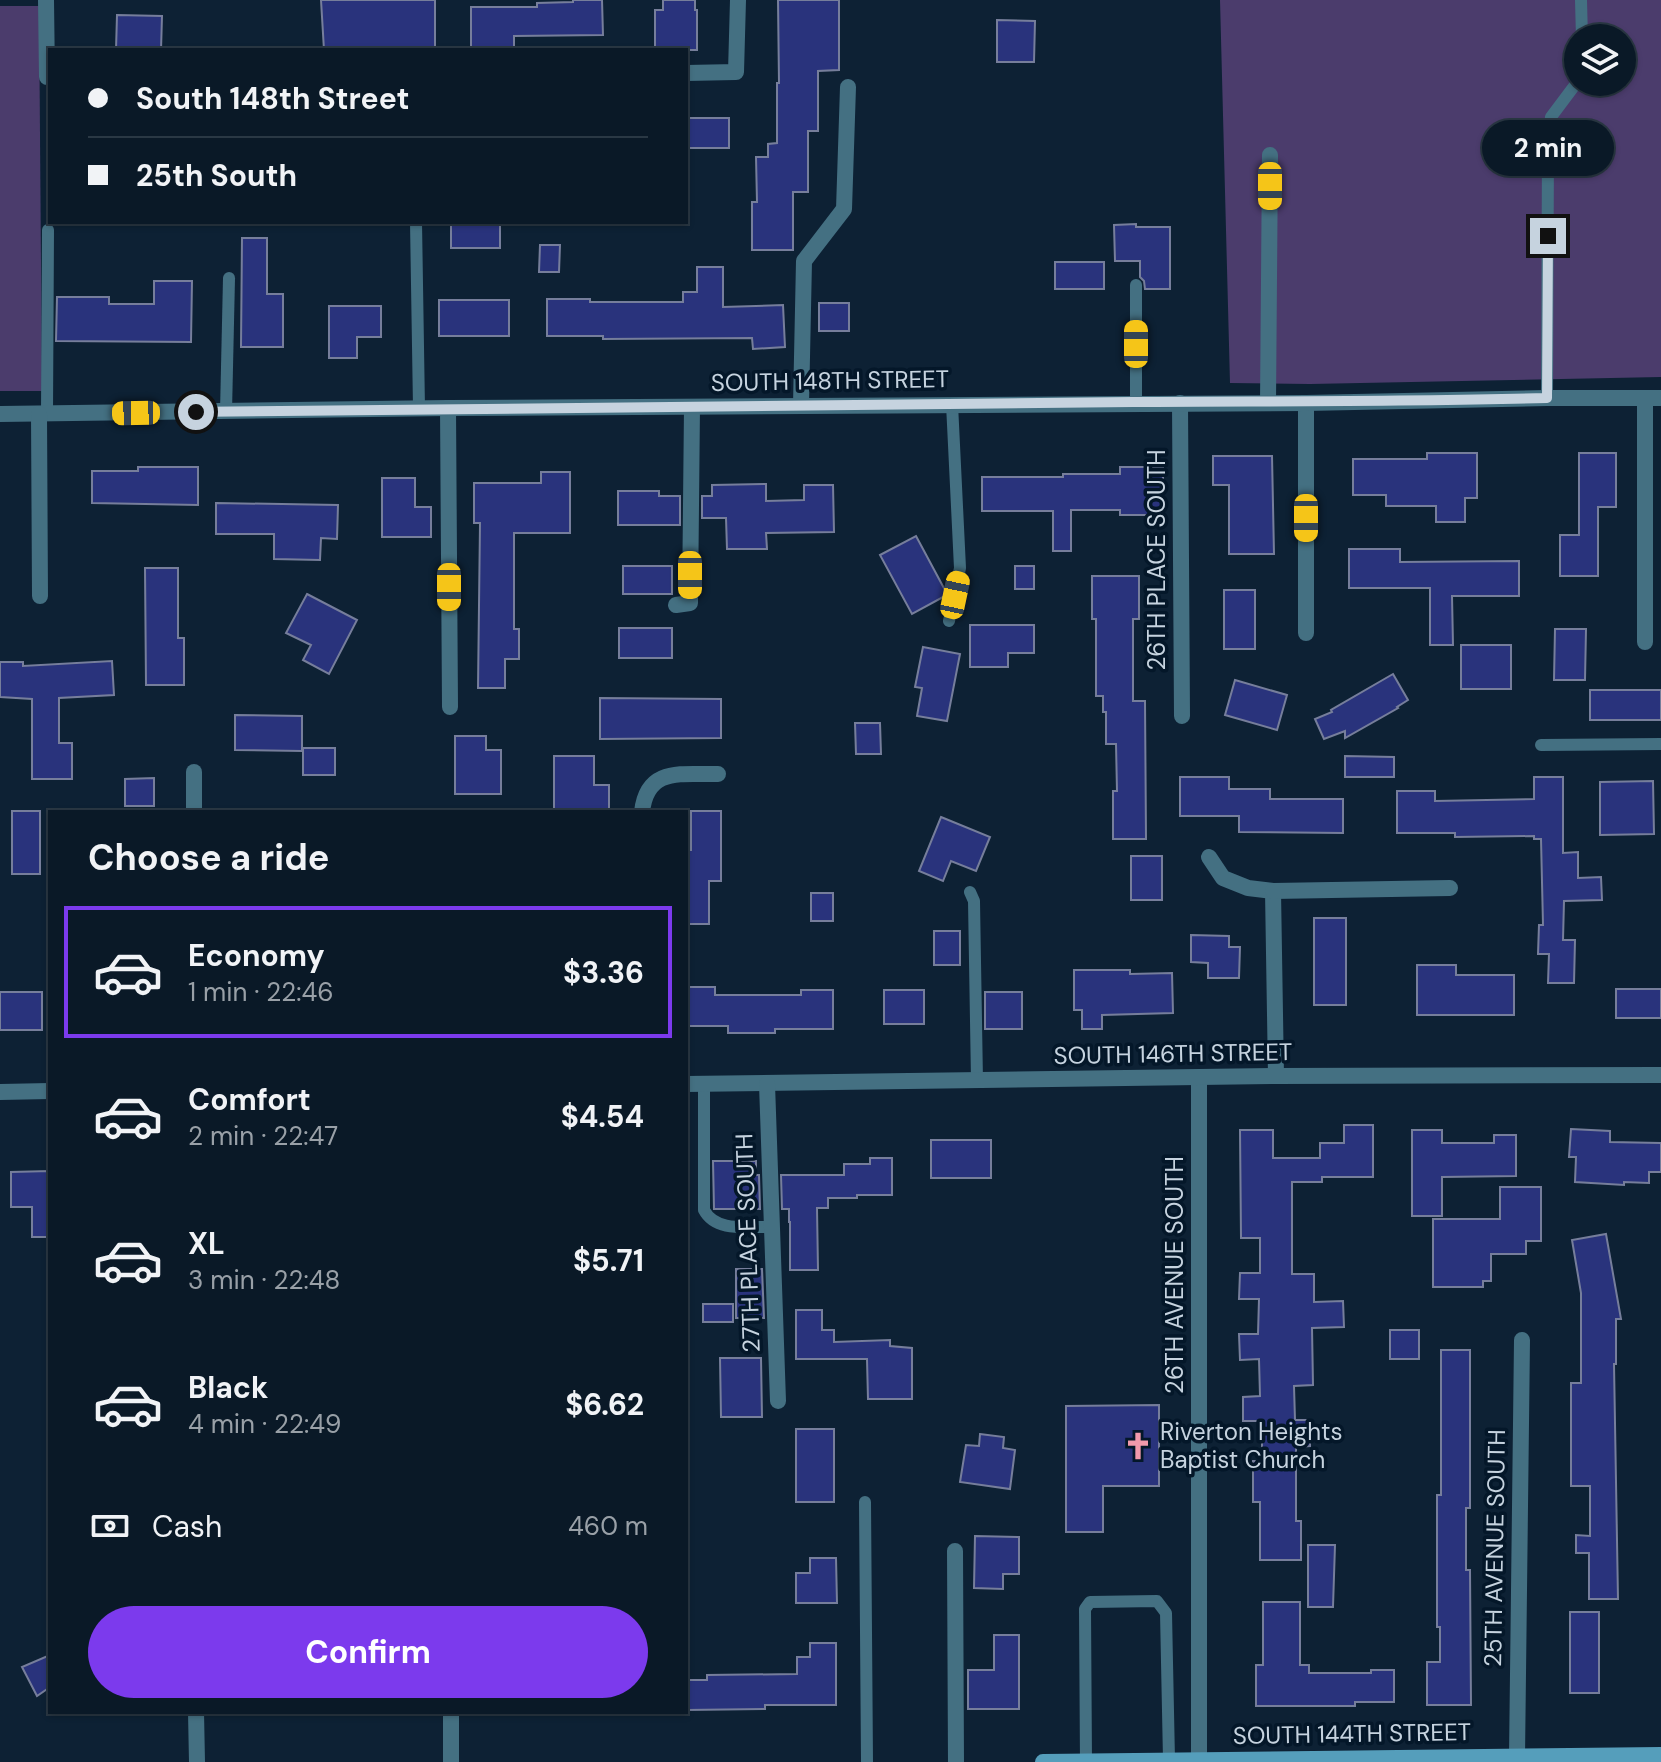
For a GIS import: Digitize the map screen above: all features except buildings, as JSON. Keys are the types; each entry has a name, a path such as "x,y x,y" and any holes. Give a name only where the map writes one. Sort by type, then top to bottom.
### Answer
{"street":[{"path":"46,0 47,77"},
{"path":"688,73 736,72 738,0"},
{"path":"801,405 804,261 844,209 848,87"},
{"path":"1268,403 1270,155"},
{"path":"1645,642 1653,398"},
{"name":"SOUTH 148TH STREET","path":"0,414 1653,398"},
{"name":"26TH PLACE SOUTH","path":"1180,403 1182,716"},
{"path":"1306,403 1306,633"},
{"path":"676,605 690,603 692,407"},
{"path":"448,408 450,707"},
{"path":"40,596 43,414"},
{"path":"194,772 194,810"},
{"path":"642,810 646,791 655,781 671,775 718,774"},
{"path":"1209,857 1223,878 1248,888 1273,891 1450,888"},
{"path":"1273,891 1276,1076"},
{"name":"SOUTH 146TH STREET","path":"688,1084 1276,1076 1661,1075"},
{"name":"26TH AVENUE SOUTH","path":"1199,1078 1199,1760"},
{"name":"27TH PLACE SOUTH","path":"767,1084 778,1401"},
{"path":"0,1092 48,1091"},
{"name":"25TH AVENUE SOUTH","path":"1517,1757 1522,1340"},
{"path":"955,1551 956,1762"},
{"path":"196,1714 197,1762"},
{"path":"451,1714 451,1762"},
{"name":"SOUTH 144TH STREET","path":"1043,1762 1517,1757 1599,1759 1661,1755"}],"lane":[{"path":"1581,0 1582,24"},
{"path":"1547,398 1548,143 1551,117 1567,96"},
{"path":"416,224 419,408"},
{"path":"43,414 48,230"},
{"path":"226,412 229,278"},
{"path":"1136,285 1136,402"},
{"path":"949,621 960,568 952,404"},
{"path":"1541,745 1661,744"},
{"path":"970,892 974,901 977,1081"},
{"path":"704,1084 704,1210 708,1218 722,1226 772,1227"},
{"path":"865,1502 867,1762"},
{"path":"1086,1762 1085,1609 1090,1602 1157,1601 1166,1613 1169,1760"}],"shaded area":[{"path":"1220,0 1661,0 1661,377 1230,383"},
{"path":"0,6 39,6 42,391 0,391"}],"place":[{"name":"Riverton Heights Baptist Church","path":"1138,1446"}],"route":[{"path":"196,412 1306,403 1547,398 1548,236"}]}
